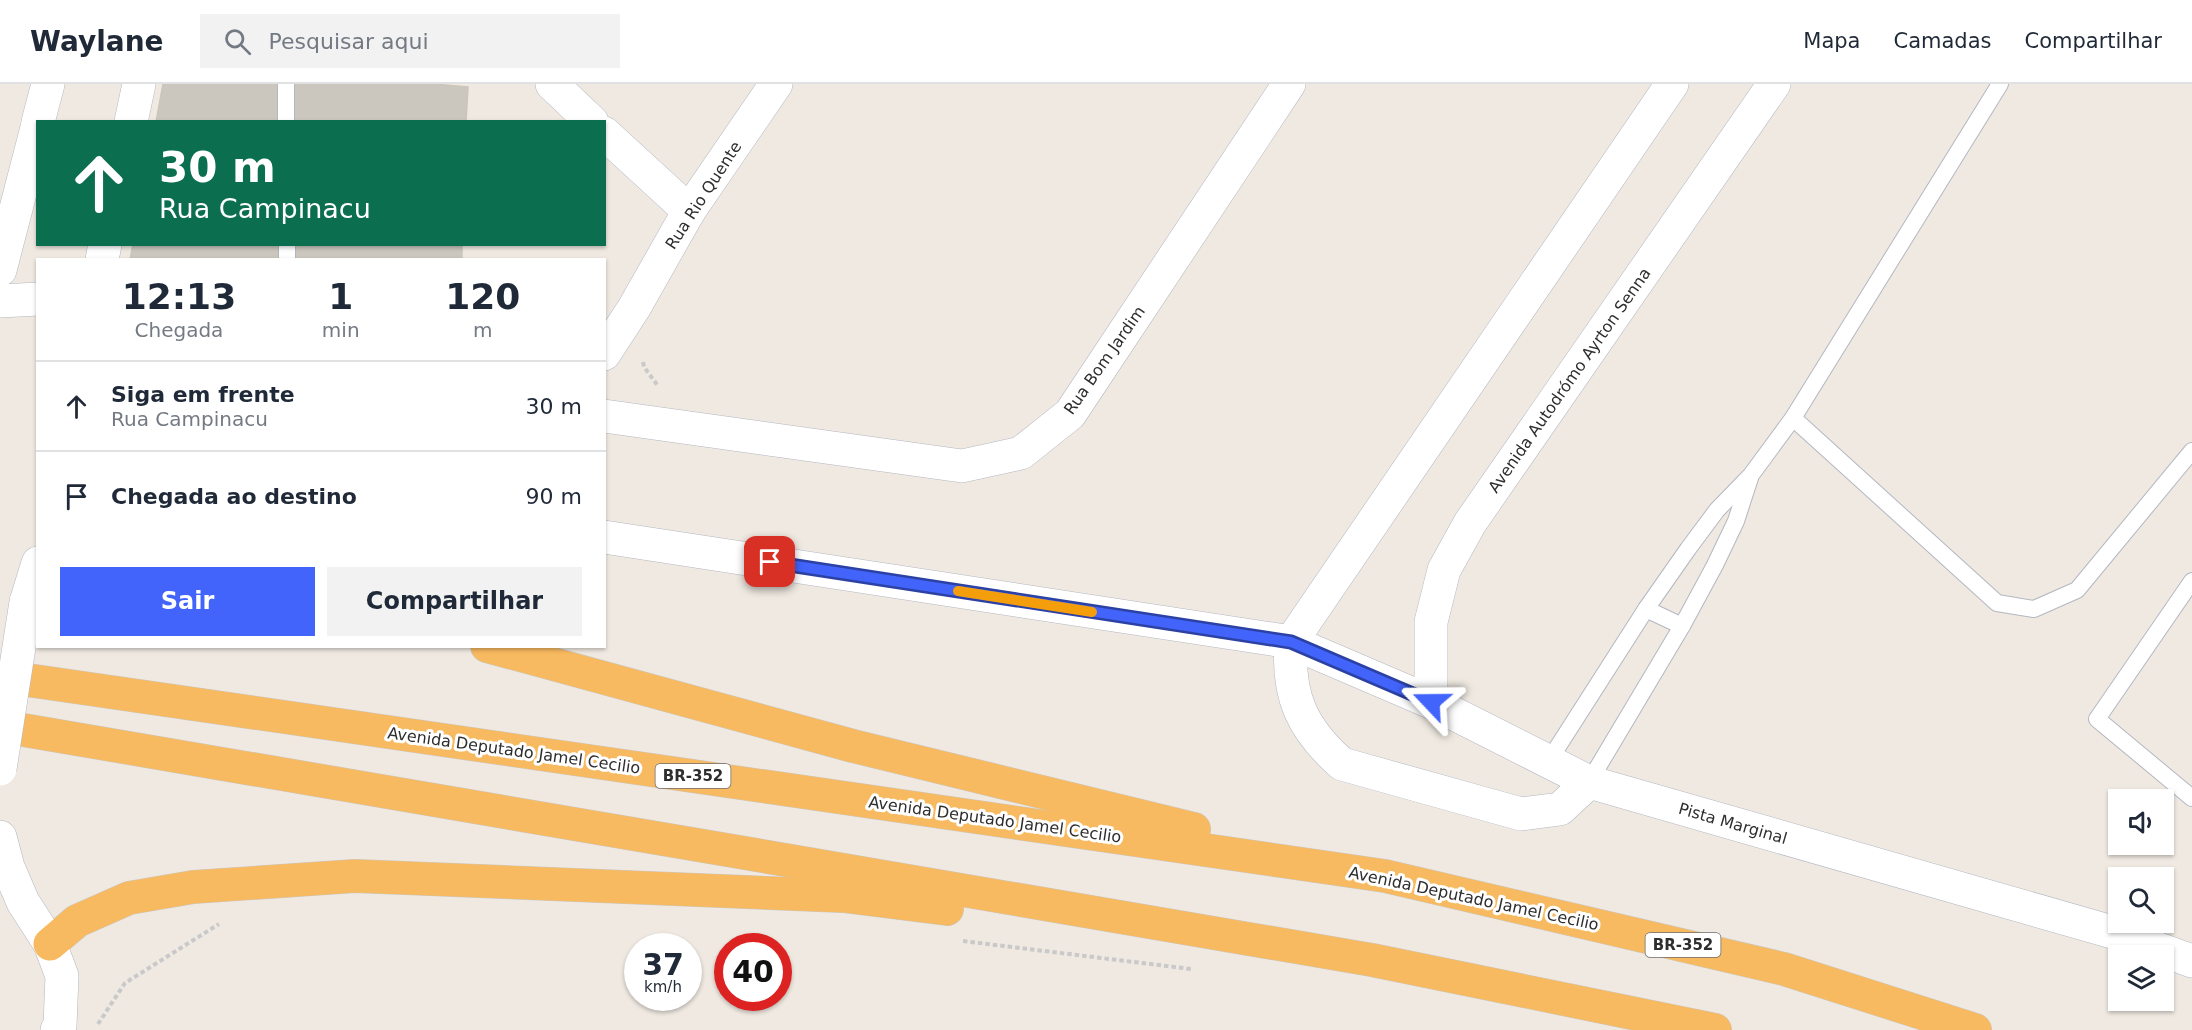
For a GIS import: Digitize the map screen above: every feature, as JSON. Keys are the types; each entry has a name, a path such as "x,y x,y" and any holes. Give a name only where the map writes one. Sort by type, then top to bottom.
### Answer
{"highway":[{"path":"495,648 853,746 1385,876"},
{"name":"Avenida Deputado Jamel Cecilio","path":"0,676 1385,876 1785,969 1975,1030"},
{"path":"0,726 1372,960 1715,1030"},
{"path":"50,944 77,921 129,898 193,887 355,876 843,896 1372,960"}],"street":[{"path":"39,120 48,84"},
{"path":"131,120 139,84"},
{"path":"552,84 590,120"},
{"name":"Rua Rio Quente","path":"606,351 634,308 688,211 776,84"},
{"name":"Rua Bom Jardim","path":"606,416 962,466 1021,453 1070,414 1289,84"},
{"path":"1589,782 1560,809 1521,814 1342,764 1323,747 1308,728 1298,708 1289,664 1291,642 1672,84"},
{"name":"Avenida Autodrómo Ayrton Senna","path":"1431,702 1431,622 1443,570 1470,523 1774,84"},
{"path":"0,270 36,131"},
{"path":"606,135 688,211"},
{"path":"0,301 36,299"},
{"name":"Pista Marginal","path":"606,537 1291,642 1431,702 1589,782 2112,933 2192,961"},
{"path":"0,769 26,602 36,570"},
{"path":"0,837 8,867 23,902 50,944 62,976 60,1026 57,1030"}],"lane":[{"path":"286,84 286,120"},
{"path":"1548,762 1646,609 1717,510 1751,475 1793,418 2000,84"},
{"path":"1793,418 1997,603 2034,609 2077,590 2192,451"},
{"path":"1589,782 1682,626 1736,521 1751,475"},
{"path":"2192,581 2097,719 2192,798"},
{"path":"1646,609 1682,626"}],"path":[{"path":"634,308 644,368 691,428"},
{"path":"94,1030 124,983 217,924 228,923"},
{"path":"957,941 1193,969"}],"building":[{"path":"163,84 433,84 468,87 466,120 156,120"},
{"path":"133,246 462,246 462,258 130,258"}],"slow traffic":[{"path":"958,591 1092,612"}],"route":[{"path":"770,562 1291,642 1431,702"}]}
